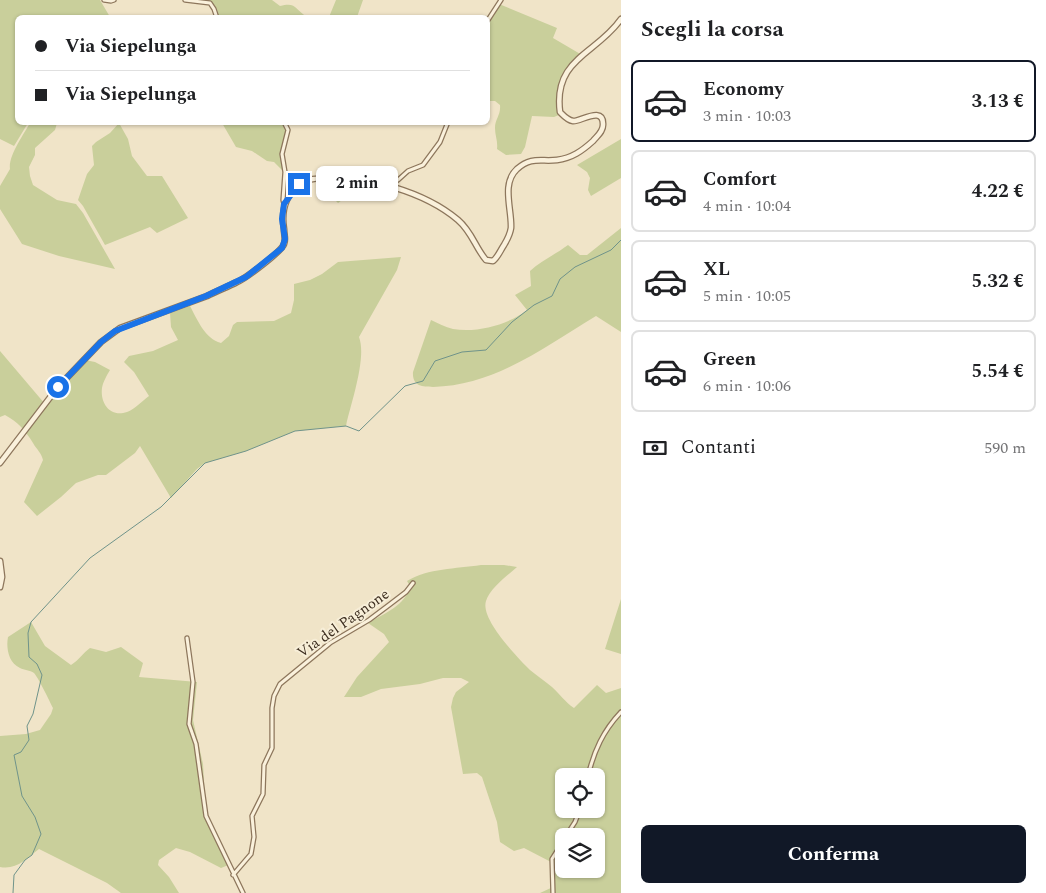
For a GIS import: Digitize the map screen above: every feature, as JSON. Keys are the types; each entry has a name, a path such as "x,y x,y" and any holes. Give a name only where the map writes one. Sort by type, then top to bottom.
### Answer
{"street":[{"path":"104,0 114,0"},
{"path":"185,0 210,3 216,15"},
{"path":"490,17 501,0"},
{"path":"284,204 299,184 308,179 357,178 386,185 425,200 458,220 474,238 486,260 492,261 497,257 509,235 511,227 509,189 510,180 516,170 526,162 571,157 582,151 601,132 602,120 598,116 590,115 573,121 567,119 560,112 558,98 562,83 573,62 613,30 621,19"},
{"path":"0,463 58,387 109,335 120,328 238,282 282,248 285,239 282,219 286,172 282,154 288,130 286,125"},
{"path":"386,185 398,180 408,171 423,165 440,142 447,125"},
{"path":"0,561 2,577 0,587"},
{"name":"Via del Pagnone","path":"234,875 251,854 254,837 252,816 263,794 264,765 272,748 272,708 274,696 280,684 330,643 369,620 395,601 413,583"},
{"path":"187,638 193,682 189,724 196,744 206,816 243,893"},
{"path":"590,768 598,743 608,727 621,712"},
{"path":"553,893 552,860 555,855"}],"green space":[{"path":"0,0 100,0 109,15 15,15 15,125 27,125 14,146 0,139"},
{"path":"187,0 272,0 280,6 293,6 304,15 215,15 209,5"},
{"path":"336,0 363,0 358,15 330,15"},
{"path":"499,4 557,28 553,38 582,55 564,82 559,97 559,115 554,117 532,116 525,147 521,154 506,155 497,149 495,128 500,105 495,101 490,101 490,20"},
{"path":"29,125 56,125 55,130 35,148 35,155 29,167 33,185 57,200 76,204 115,269 59,256 22,244 0,209 0,186 10,169 11,158"},
{"path":"117,125 120,125 128,139 132,156 147,176 162,176 188,218 157,233 150,227 105,245 78,200 87,174 94,165 92,146 110,133"},
{"path":"223,125 285,125 288,130 283,148 284,172 274,162 267,161 252,151 236,147"},
{"path":"621,139 621,178 591,196 588,190 590,178 587,172 577,165"},
{"path":"316,181 355,181 362,193 359,197 349,195 338,203"},
{"path":"621,228 621,332 596,316 519,362 478,380 456,385 433,387 422,386 416,383 413,372 431,320 453,329 472,330 492,327 511,320 527,310 515,295 531,286 530,271 534,267 568,245 580,255 587,255"},
{"path":"401,257 397,270 359,337 361,346 360,368 346,426 295,431 246,451 205,463 197,469 171,498 140,446 135,453 106,475 98,475 76,483 37,516 24,502 43,460 27,434 14,420 5,415 0,417 0,351 45,404 85,360 95,362 110,370 102,388 103,399 107,408 116,413 127,412 149,396 134,372 124,362 129,356 153,351 178,340 171,327 170,313 190,306 206,333 215,341 221,343 229,336 233,325 237,322 274,321 291,313 294,300 294,284 310,280 322,274 338,262"},
{"path":"481,565 517,567 491,591 486,601 486,609 494,628 517,657 574,708 597,685 606,693 621,688 621,893 540,893 553,887 551,862 524,848 514,851 500,842 497,822 482,777 477,773 463,774 451,707 456,692 469,682 461,678 443,678 420,684 381,689 361,697 344,697 357,677 389,642 384,634 368,623 394,608 404,599 410,586 407,581 433,571"},
{"path":"621,599 621,654 605,649"},
{"path":"31,622 45,646 71,665 90,648 106,652 121,647 143,663 139,677 197,682 193,720 203,764 206,817 214,838 231,864 221,868 190,852 176,848 159,860 158,865 169,877 179,893 121,893 107,883 39,849 16,865 0,867 0,736 26,734 40,730 53,708 34,673 16,666 10,659 7,645 8,637"}],"waterway":[{"path":"13,893 14,875 25,860 32,855 41,834 35,817 22,796 14,755 21,752 29,740 27,726 33,714 42,675 37,664 29,657 28,633 31,622 90,558 161,507 205,463 246,451 295,431 346,426 359,431 405,386 423,381 435,361 462,352 486,350 512,322 534,305 552,296 560,279 575,267 611,250 621,240"}],"route":[{"path":"58,387 101,342 115,331 238,282 282,248 285,239 282,219 284,204 299,184"}]}
